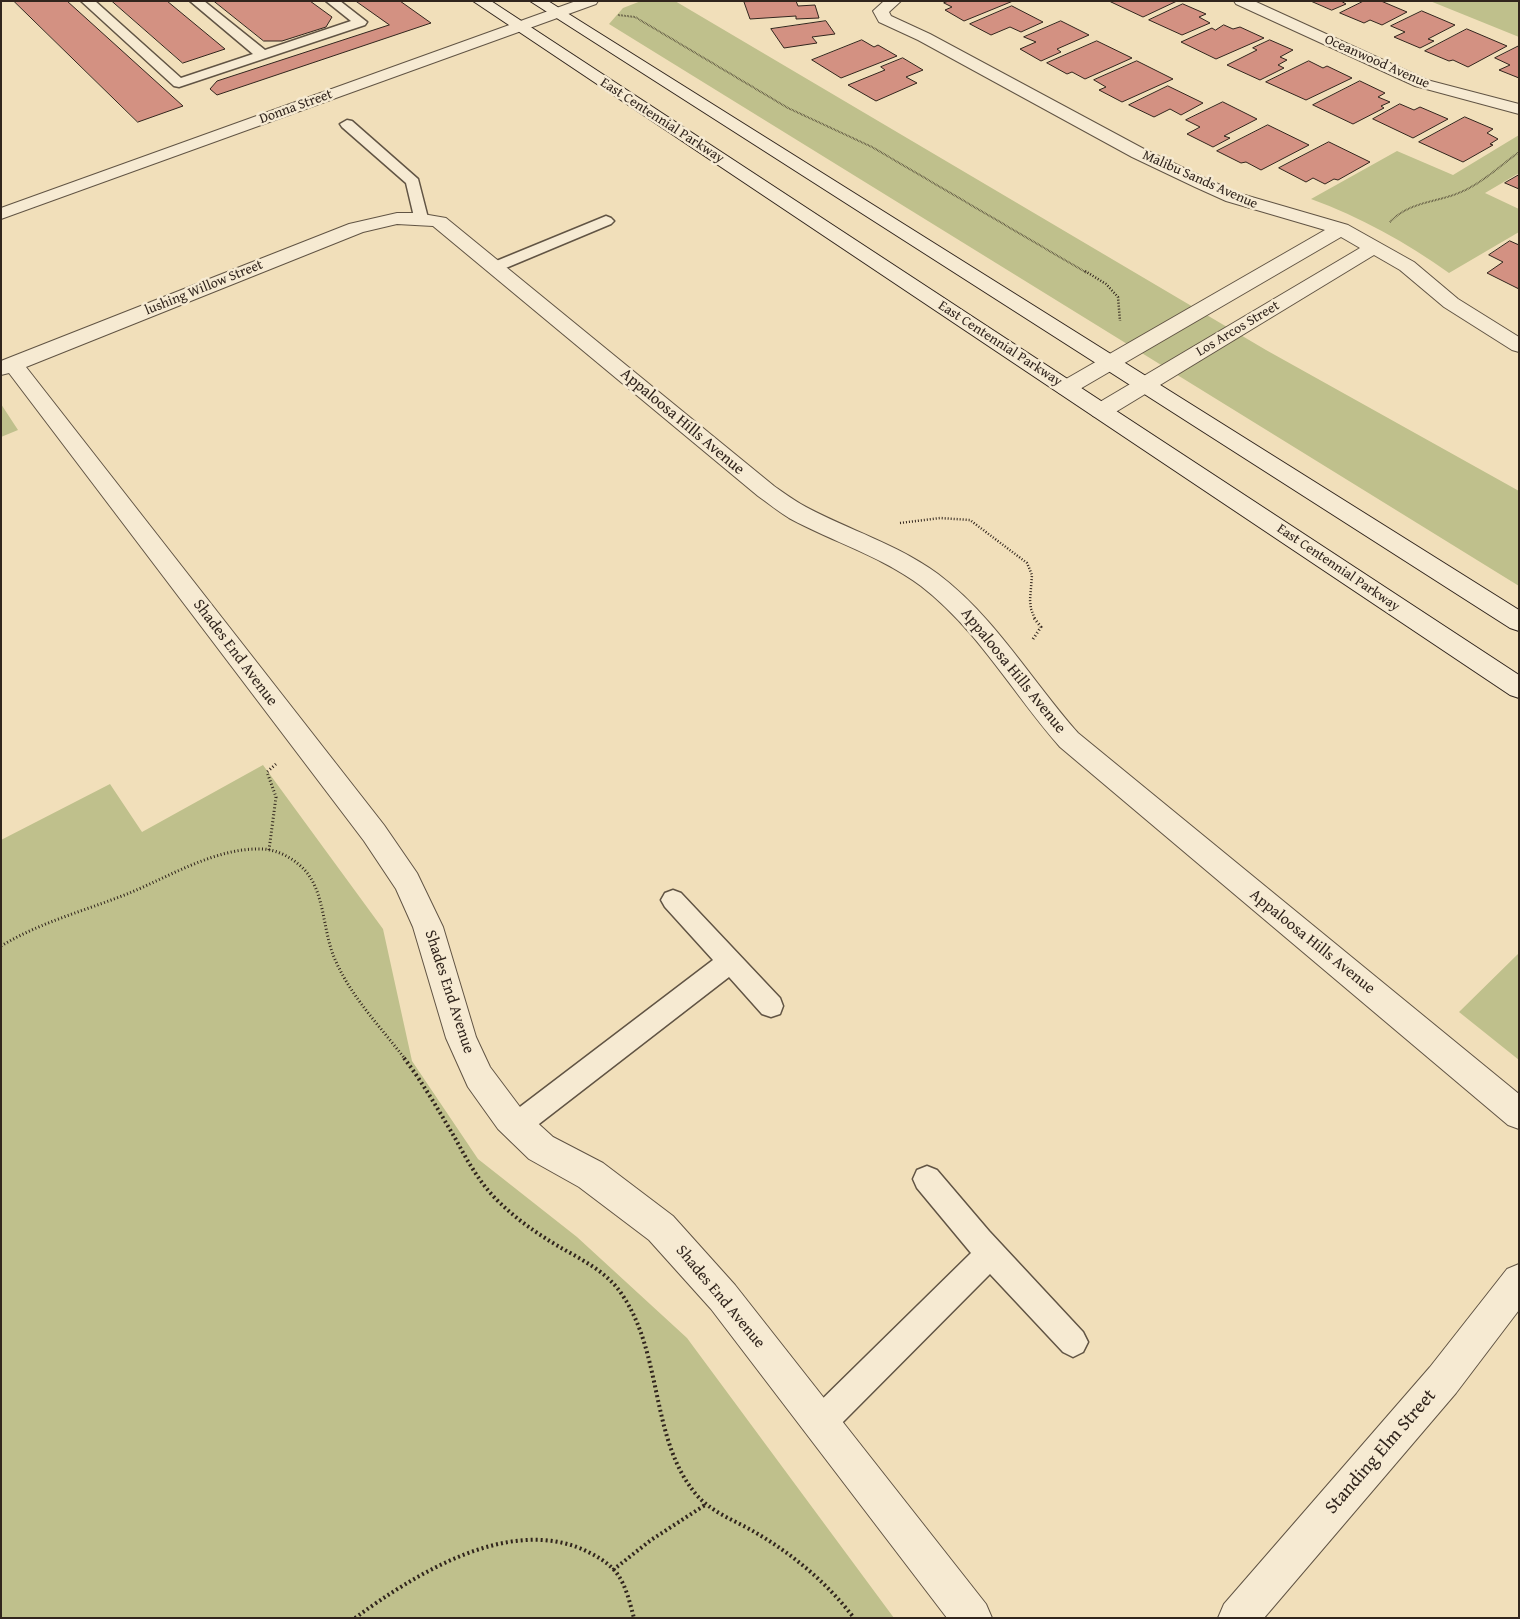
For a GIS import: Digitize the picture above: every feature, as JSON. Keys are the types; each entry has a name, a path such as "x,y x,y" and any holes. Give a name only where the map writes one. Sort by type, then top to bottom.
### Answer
{"street":[{"name":"East Centennial Parkway","path":"480,1 1519,688"},
{"path":"537,1 1519,622"},
{"name":"Donna Street","path":"1,214 591,1"},
{"name":"Oceanwood Avenue","path":"1241,1 1421,84 1519,109"},
{"name":"Malibu Sands Avenue","path":"888,6 884,18 924,37 1138,153 1201,183 1270,209 1341,229 1370,244 1408,266 1451,303 1478,322 1519,346"},
{"name":"Appaloosa Hills Avenue","path":"415,218 439,222 766,491 797,512 898,558 929,580 961,606 992,641 1041,708 1069,740 1519,1114"},
{"name":"lushing Willow Street","path":"7,367 356,228 384,220 415,218"},
{"path":"1066,388 1341,229"},
{"name":"Los Arcos Street","path":"1101,411 1370,244"},
{"name":"Shades End Avenue","path":"7,367 374,832 407,882 428,927 460,1038 479,1077 509,1118 541,1148 591,1175 661,1228 723,1297 972,1618"},
{"name":"Standing Elm Street","path":"1238,1618 1443,1380 1519,1281"}],"lane":[{"path":"87,1 179,83 361,22 332,1"},
{"path":"196,1 263,55"},
{"path":"346,124 414,182 415,218"},
{"path":"495,267 606,220"},
{"path":"674,900 771,1006"},
{"path":"517,1125 730,962"},
{"path":"927,1179 991,1253 1073,1342"},
{"path":"821,1422 991,1253"}],"path":[{"path":"616,15 635,17 780,104 872,147 1106,284 1118,297 1120,322"},
{"path":"1370,244 1401,211 1416,203 1460,193 1519,152"},
{"path":"856,540 874,517 899,523 956,518 970,520 1027,563 1032,571 1033,582 1030,606 1034,618 1041,627 1033,640 1005,659"},
{"path":"269,850 276,797 267,772 305,745"},
{"path":"1,946 39,924 128,893 212,859 236,852 269,850 295,861 316,887 323,904 327,940 345,979 423,1086 485,1188 502,1206 545,1238 606,1276 621,1292 634,1316 644,1342 669,1440 680,1471 693,1491 705,1505 794,1556 820,1580 854,1618"},
{"path":"613,1570 651,1540 705,1505"},
{"path":"355,1618 393,1591 435,1566 482,1549 520,1543 557,1541 586,1551 613,1570 627,1593 634,1618"}],"green space":[{"path":"641,1 675,1 1266,350 1519,491 1519,586 609,24 623,8"},
{"path":"1430,1 1519,1 1519,37"},
{"path":"1519,135 1519,173 1485,193 1519,209 1519,232 1449,273 1382,231 1311,199 1397,151 1453,175"},
{"path":"1,404 18,430 1,437"},
{"path":"263,765 383,929 412,1061 478,1159 577,1237 687,1338 894,1618 1,1618 1,840 110,784 142,832"},
{"path":"1519,953 1519,1060 1459,1012"}],"building":[{"path":"14,1 67,1 183,106 138,122"},
{"path":"112,1 167,1 225,49 183,63"},
{"path":"214,1 310,1 332,17 326,27 282,41 264,41"},
{"path":"356,1 400,1 431,23 217,95 210,89 217,81 389,25"},
{"path":"796,1 798,6 815,5 819,18 796,19 796,16 750,19 744,2"},
{"path":"949,1 1013,1 964,21 945,10 952,7 944,3"},
{"path":"1177,1 1143,17 1111,2"},
{"path":"1311,1 1341,1 1346,4 1332,10"},
{"path":"1364,1 1381,1 1407,12 1382,25 1370,20 1364,23 1340,13"},
{"path":"1183,4 1206,14 1199,17 1210,23 1182,35 1149,20"},
{"path":"1012,6 1043,22 1021,32 1010,27 991,35 970,24"},
{"path":"1422,11 1455,25 1428,39 1434,41 1420,48 1394,37 1405,32 1391,26"},
{"path":"826,21 835,34 812,37 817,43 784,48 771,29"},
{"path":"1061,21 1089,35 1057,49 1061,52 1041,61 1020,49 1036,42 1024,37"},
{"path":"1224,25 1233,29 1240,27 1264,38 1216,59 1181,42 1212,28 1215,30"},
{"path":"1467,29 1507,46 1468,67 1425,51"},
{"path":"862,40 874,47 878,45 897,56 841,78 812,60"},
{"path":"1270,40 1293,50 1280,57 1287,60 1278,65 1284,68 1260,80 1227,65 1257,50 1253,48"},
{"path":"1097,41 1132,58 1085,79 1072,72 1067,74 1047,63"},
{"path":"1519,46 1519,78 1499,70 1510,65 1495,58"},
{"path":"903,58 923,70 906,77 917,83 876,101 848,85 885,70 881,67"},
{"path":"1137,61 1173,79 1122,102 1099,90 1106,87 1094,80"},
{"path":"1309,61 1323,68 1327,66 1352,78 1306,100 1266,82"},
{"path":"1360,81 1385,93 1378,97 1390,102 1381,106 1384,108 1353,124 1313,105"},
{"path":"1168,86 1203,103 1181,115 1170,109 1154,117 1129,105"},
{"path":"1223,102 1257,119 1224,136 1230,138 1213,147 1187,134 1200,127 1186,120"},
{"path":"1400,104 1414,110 1420,107 1448,119 1413,138 1373,119"},
{"path":"1465,117 1493,129 1487,133 1498,139 1490,144 1493,145 1463,162 1419,142"},
{"path":"1268,125 1309,145 1261,170 1246,162 1241,163 1217,151"},
{"path":"1329,142 1370,162 1338,180 1334,179 1325,184 1313,178 1306,182 1279,168"},
{"path":"1519,175 1519,189 1505,183"},
{"path":"1510,241 1519,245 1519,289 1487,273 1503,262 1489,255"}]}
